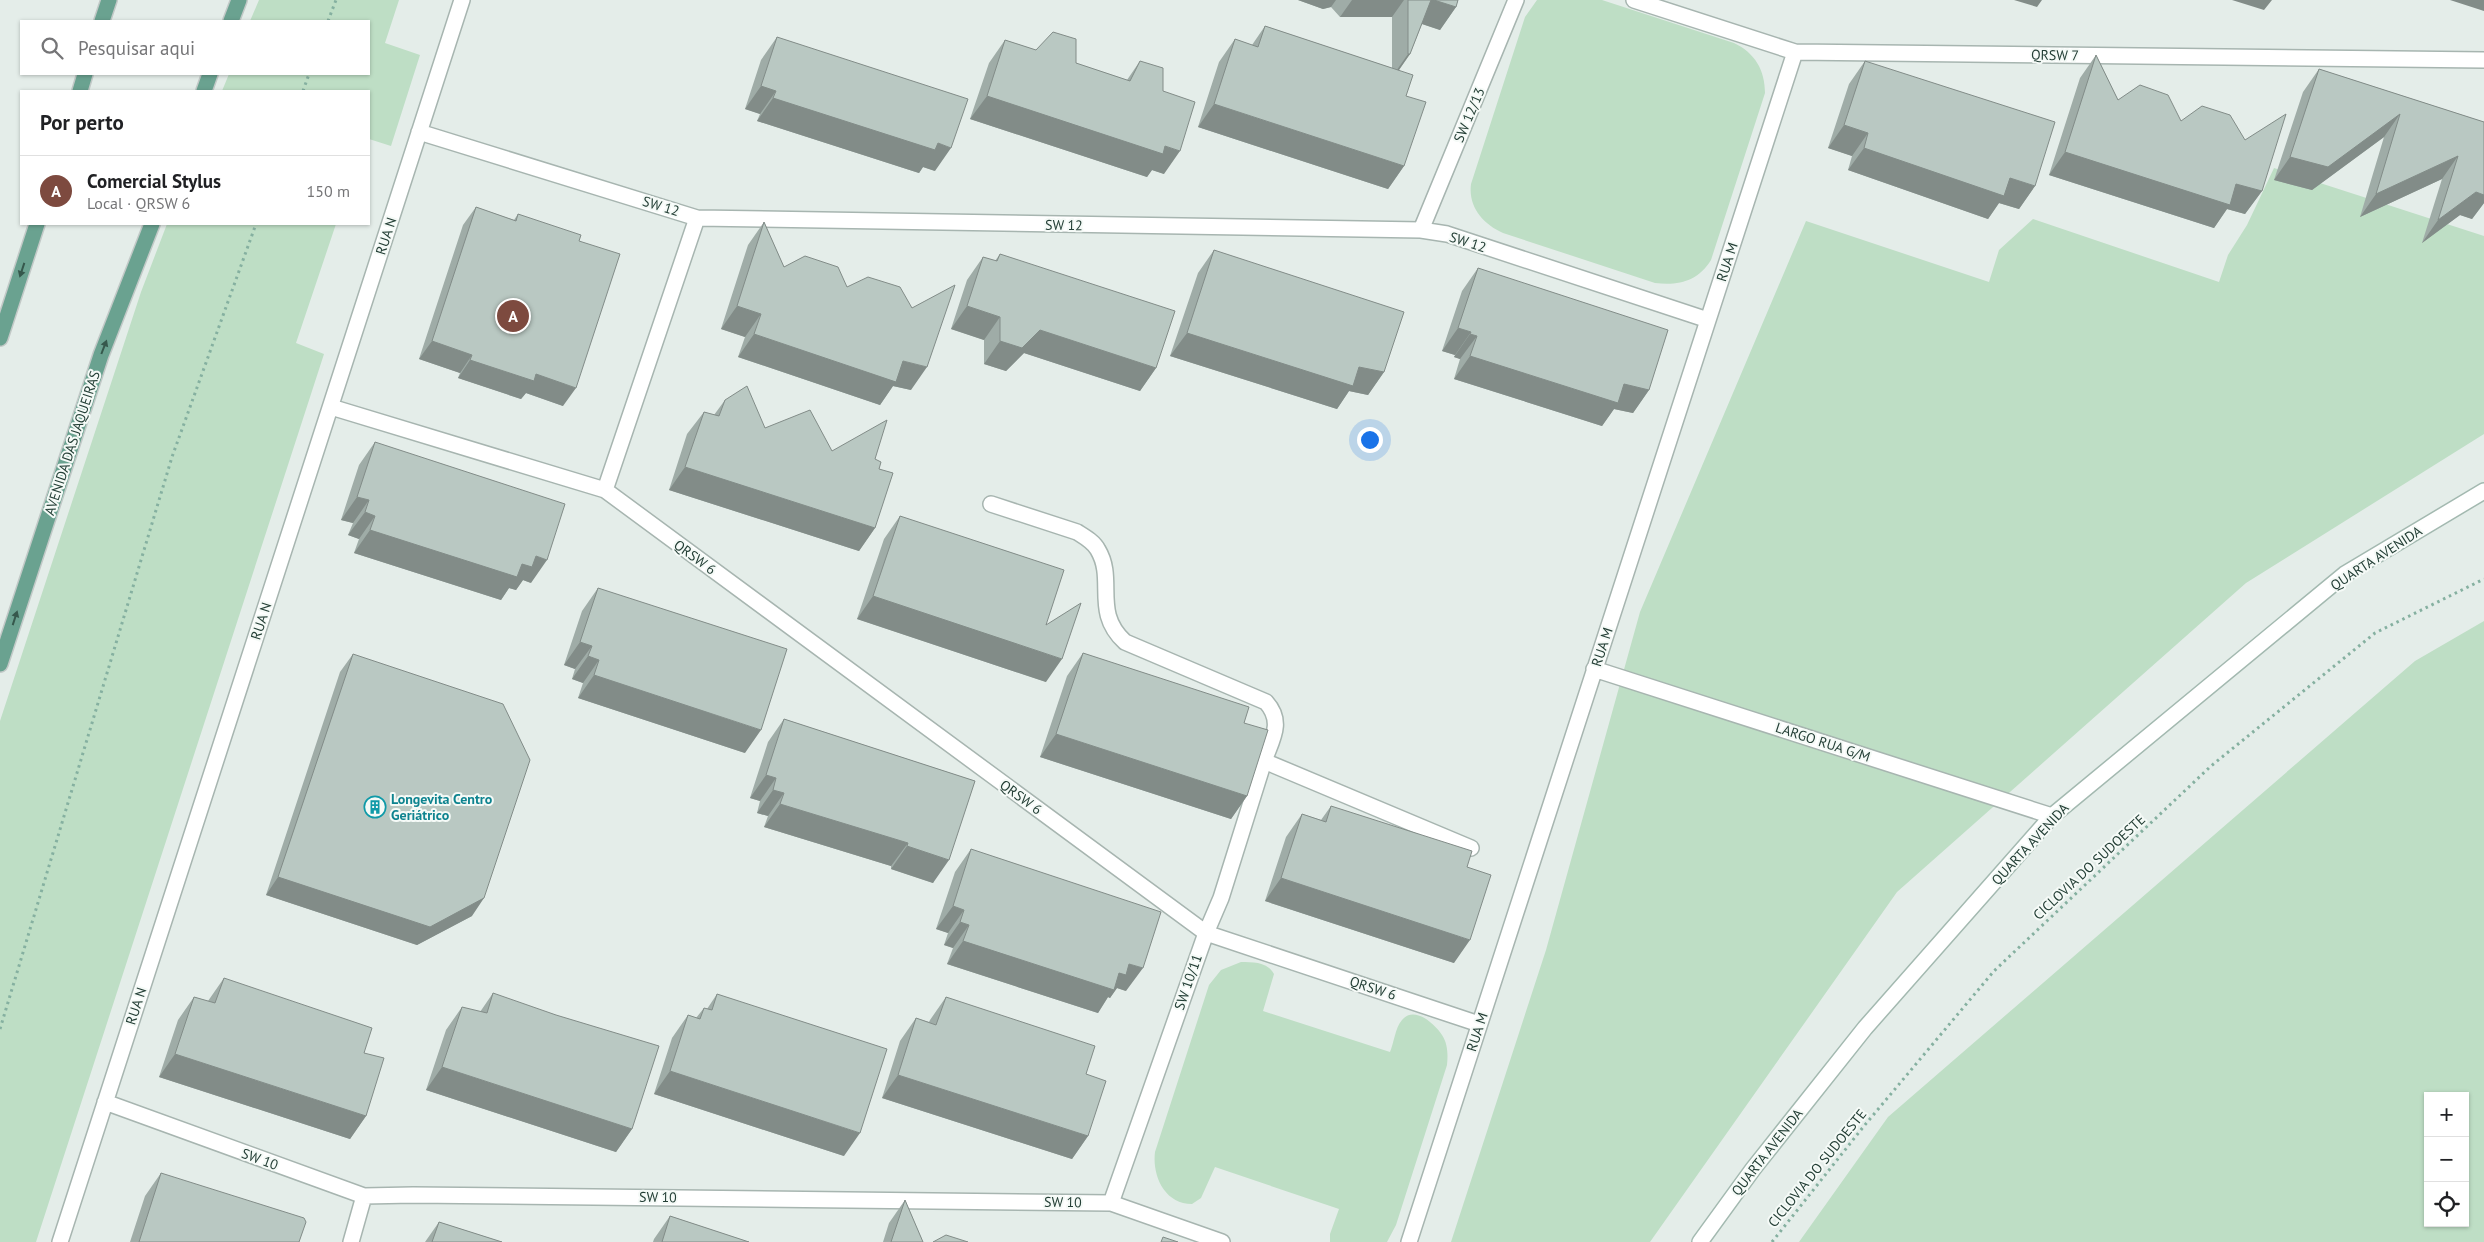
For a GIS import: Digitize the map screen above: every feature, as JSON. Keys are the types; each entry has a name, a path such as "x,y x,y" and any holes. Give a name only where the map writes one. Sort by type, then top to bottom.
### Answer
{"main road":[{"path":"102,20 109,0"},
{"path":"231,20 239,0"},
{"path":"80,90 85,75"},
{"path":"204,90 210,75"},
{"path":"0,338 37,225"},
{"name":"AVENIDA DAS JAQUEIRAS","path":"0,664 101,355 152,225"}],"street":[{"name":"RUA N","path":"60,1242 462,0"},
{"name":"SW 12/13","path":"1421,230 1516,0"},
{"name":"QRSW 7","path":"1634,0 1795,52 2484,60"},
{"name":"RUA M","path":"1408,1242 1795,52"},
{"name":"SW 12","path":"420,132 698,218 1421,230 1447,234 1708,320"},
{"path":"605,490 698,218"},
{"name":"QRSW 6","path":"331,406 605,490 1206,933 1479,1024"},
{"name":"QUARTA AVENIDA","path":"1700,1242 1753,1168 1865,1028 2052,816 2345,574 2484,491"},
{"name":"SW 10/11","path":"991,504 1077,532 1093,544 1098,550 1102,562 1108,617 1115,633 1125,642 1266,702 1275,712 1276,729 1264,761 1221,898 1206,933 1111,1203"},
{"name":"LARGO RUA G/M","path":"1594,669 2052,816"},
{"path":"1264,761 1471,848"},
{"name":"SW 10","path":"105,1102 364,1196 1111,1203 1222,1242"},
{"path":"351,1242 364,1196"}],"path":[{"path":"328,20 336,0"},
{"path":"303,90 309,75"},
{"path":"0,1029 172,457 256,225"},
{"name":"CICLOVIA DO SUDOESTE","path":"1772,1242 1864,1126 1994,971 2212,766 2375,633 2484,579"}],"green space":[{"path":"259,0 399,0 385,43 420,55 391,146 370,139 370,90 222,90 229,75 370,75 370,20 250,20"},
{"path":"1537,0 1602,0 1734,43 1753,57 1761,70 1765,93 1711,260 1700,273 1687,281 1672,284 1655,283 1503,233 1489,225 1478,214 1472,200 1471,184 1525,17"},
{"path":"2274,168 2484,236 2484,434 2246,583 1897,892 1650,1242 1451,1242 1546,950 1640,612 1806,221 1989,282 1999,250 2033,219 2219,282 2228,255 2247,225"},
{"path":"167,225 336,225 296,343 324,354 36,1242 0,1242 0,721 141,292"},
{"path":"2484,621 2484,1242 1799,1242 1888,1117 2415,661"},
{"path":"1241,962 1264,965 1274,974 1263,1011 1390,1052 1400,1023 1412,1014 1429,1021 1444,1038 1447,1050 1447,1065 1396,1225 1387,1242 1330,1242 1330,1234 1339,1209 1215,1167 1201,1198 1192,1204 1182,1203 1174,1199 1162,1187 1156,1170 1155,1152 1209,985 1221,970"}],"building":[{"path":"1408,0 1431,0 1410,54 1408,54"},
{"path":"1434,0 1458,0 1456,7"},
{"path":"1265,26 1413,75 1406,96 1426,102 1404,166 1214,104 1235,39 1258,47"},
{"path":"1053,32 1076,39 1076,63 1130,81 1140,61 1163,68 1163,91 1195,102 1180,151 1165,146 1163,154 987,96 1005,40 1036,50"},
{"path":"777,37 968,99 951,148 938,143 935,150 773,98 776,91 761,86"},
{"path":"2096,55 2118,100 2140,85 2168,95 2181,121 2202,106 2230,115 2245,140 2286,114 2262,191 2236,184 2230,205 2065,152"},
{"path":"1865,61 2055,122 2035,186 2010,178 2004,196 1864,148 1868,133 1844,125"},
{"path":"2319,69 2484,122 2484,195 2476,192 2438,220 2458,156 2376,194 2400,114 2328,167 2290,157"},
{"path":"476,207 516,221 518,214 581,235 579,241 620,254 576,388 536,374 534,381 470,360 472,355 432,341"},
{"path":"764,222 784,267 805,256 838,267 847,287 868,277 900,287 912,308 955,285 927,367 903,361 896,382 754,334 761,314 737,306"},
{"path":"1214,250 1404,312 1384,372 1359,367 1353,386 1187,333"},
{"path":"1000,254 1175,311 1156,368 1040,330 1022,348 1000,341 1000,317 967,306 983,257 997,261"},
{"path":"1478,268 1668,330 1649,390 1624,384 1618,403 1470,356 1477,336 1458,328"},
{"path":"747,386 765,428 810,410 832,451 887,420 875,459 881,462 879,469 893,473 875,528 685,467 704,412 719,416 725,400"},
{"path":"375,442 565,504 547,560 536,556 532,567 522,564 517,577 370,530 375,516 365,512 369,500 357,497"},
{"path":"900,516 1064,570 1046,625 1081,603 1062,659 873,596"},
{"path":"598,588 787,649 761,730 594,675 599,660 588,656 592,646 580,642"},
{"path":"1083,653 1249,707 1244,723 1268,730 1247,796 1056,734"},
{"name":"Longevita Centro Geriátrico","path":"353,654 503,704 530,760 484,898 430,927 278,877"},
{"path":"784,719 975,781 949,860 907,846 908,843 780,804 784,793 773,790 776,778 766,775"},
{"path":"1331,806 1472,851 1467,867 1491,875 1470,940 1281,878 1302,814 1326,822"},
{"path":"971,849 1161,912 1143,968 1129,964 1126,975 1119,973 1114,990 963,941 969,925 960,922 964,910 953,906"},
{"path":"224,978 372,1028 364,1053 384,1058 366,1116 175,1054 194,997 215,1003"},
{"path":"493,993 556,1015 659,1046 632,1129 442,1067 462,1007 487,1013"},
{"path":"717,994 887,1049 860,1133 670,1071 688,1015 700,1019 704,1008 712,1010"},
{"path":"946,997 1095,1046 1086,1074 1106,1081 1088,1136 898,1075 916,1018 936,1025"},
{"path":"161,1173 304,1218 306,1222 299,1242 139,1242"},
{"path":"905,1200 923,1242 891,1242"},
{"path":"670,1216 749,1242 662,1242"},
{"path":"439,1222 502,1242 432,1242"},
{"path":"946,1235 968,1242 933,1242"},
{"path":"1163,1237 1178,1242 1161,1242"}],"place":[{"name":"Comercial Stylus","path":"513,316"},
{"name":"Longevita Centro Geriátrico","path":"375,807"}]}
